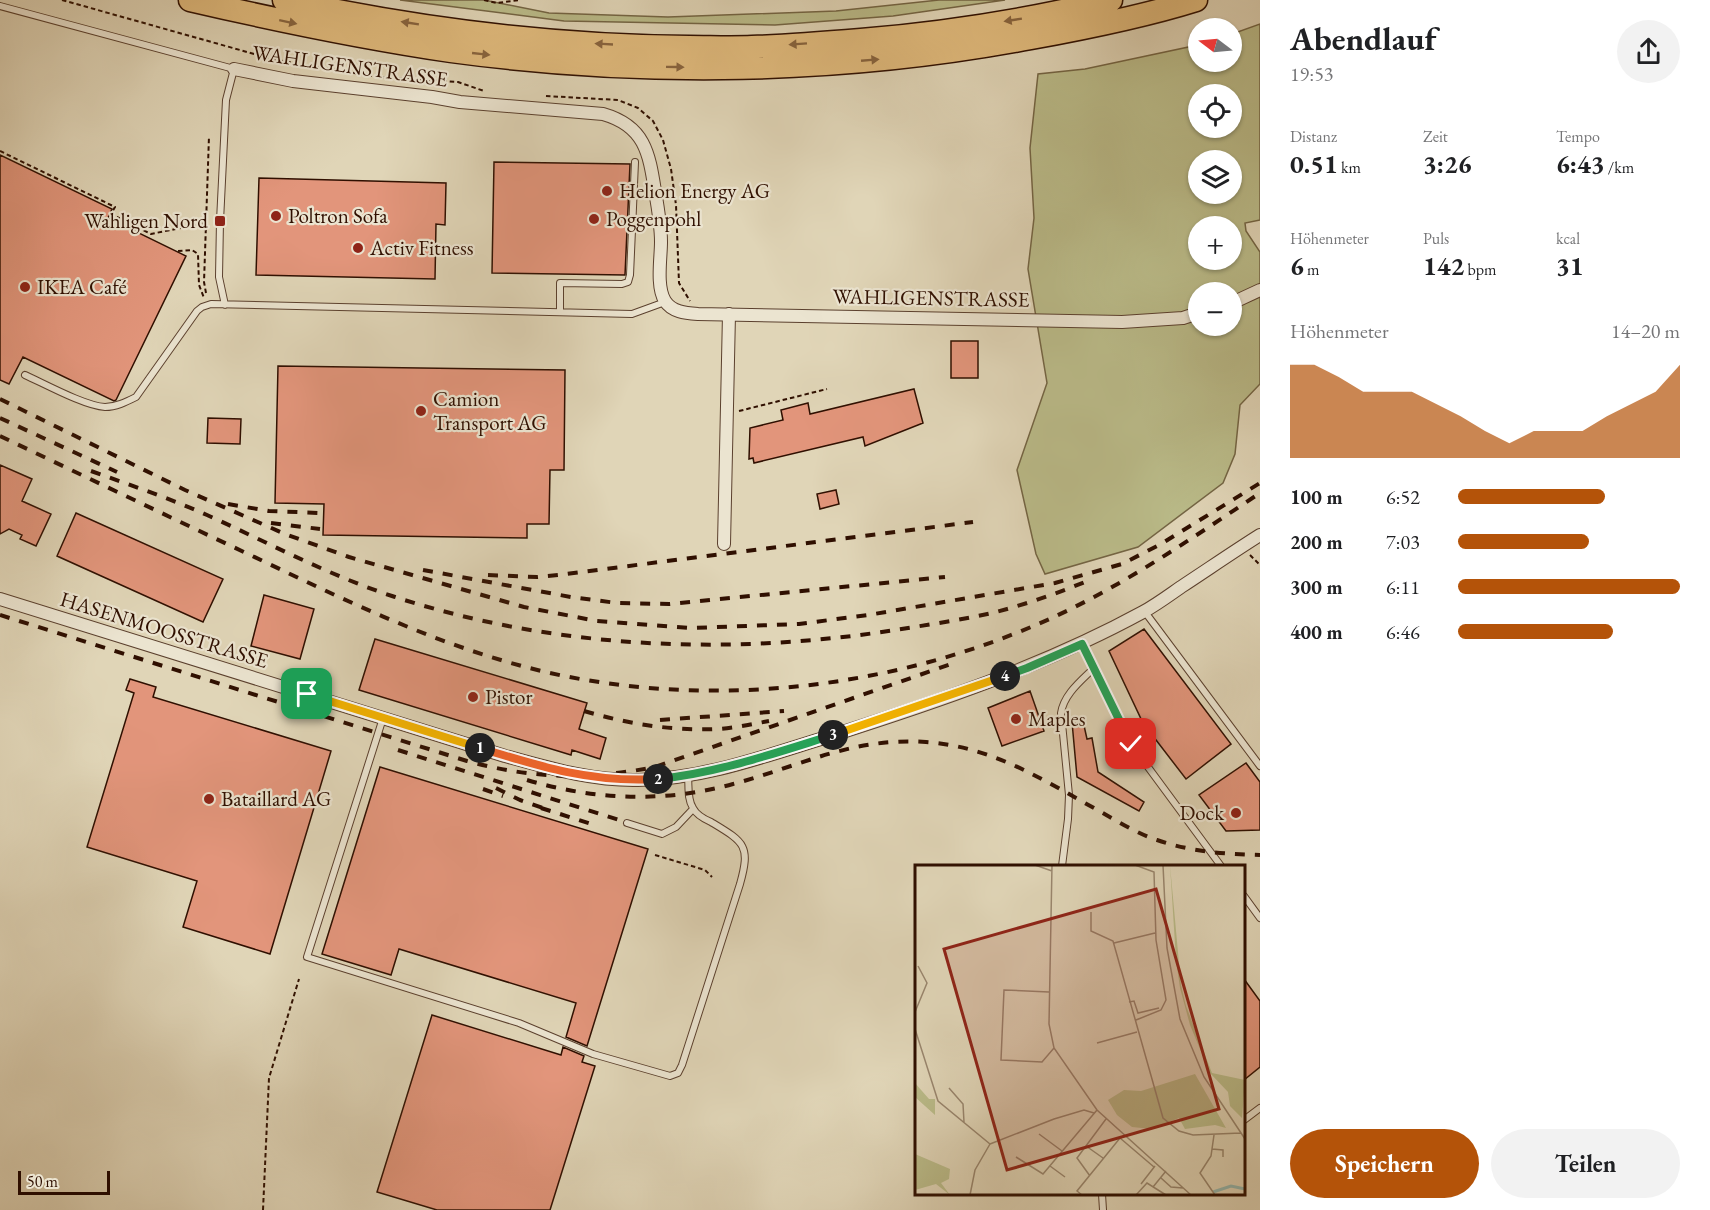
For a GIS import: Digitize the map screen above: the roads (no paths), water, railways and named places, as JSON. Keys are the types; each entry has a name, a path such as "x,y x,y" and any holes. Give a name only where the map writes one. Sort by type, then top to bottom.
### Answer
{"highway":[{"path":"190,0 332,31 450,50 540,61 694,68 861,61 969,50 1081,29 1168,9 1196,0"},
{"path":"284,0 417,24 546,40 651,46 751,47 928,34 1044,15 1111,0"}],"street":[{"name":"WAHLIGENSTRASSE","path":"234,69 293,81 460,102 603,114 622,121 638,134 648,154 659,218 662,294 665,302 681,312 1122,321 1188,316"},
{"path":"1242,298 1260,290"},
{"path":"724,544 729,314"},
{"name":"HASENMOOSSTRASSE","path":"0,599 505,756 572,774 604,779 637,780 688,776 729,767 866,724 1027,668 1082,644 1144,611 1260,535"}],"lane":[{"path":"0,6 234,69"},
{"name":"WAHLIGENSTRASSE","path":"225,305 219,277 220,222 226,100 234,69"},
{"path":"560,312 560,283 622,285 628,282 634,162"},
{"path":"25,375 93,405 107,407 125,403 136,397 197,311 209,305 632,314 665,302"},
{"path":"1144,611 1260,766"},
{"path":"1082,644 1131,744 1220,865"},
{"path":"1062,865 1069,795 1062,705 1094,668"},
{"path":"383,718 307,957 519,1023 593,1054 670,1076 678,1073 682,1065 740,884 745,861 743,848 736,838 706,820 693,809 688,776"},
{"path":"1253,756 1260,750"},
{"path":"627,823 662,834 676,827 693,809"},
{"path":"1245,897 1260,918"},
{"path":"1245,1119 1260,1108"}],"railway":[{"path":"0,399 185,490 285,534 349,557 524,607 597,621 691,628 799,624 868,615 1055,583 1122,564 1161,544 1260,483"},
{"path":"0,418 117,472"},
{"path":"0,436 334,595 440,639 550,673 610,684 671,689 733,690 794,687 915,666 974,648 1031,627 1091,599 1148,566 1260,493"},
{"path":"91,471 193,509 368,588 453,614 578,637 642,643 705,645 832,638 992,613 1085,582"},
{"path":"228,504 269,511 320,513"},
{"path":"488,575 537,577 558,575 973,522"},
{"path":"271,523 320,529"},
{"path":"423,570 571,597 617,603 669,604 945,577"},
{"path":"0,615 467,761 515,771 561,776 607,774 655,767 954,663"},
{"path":"584,711 617,720 684,729 737,727 769,721"},
{"path":"660,720 784,711"},
{"path":"527,780 552,787 604,795 630,797 682,794 733,784 850,748 899,742 926,742 951,745 996,758 1059,788 1129,828 1157,840 1208,852 1260,855"},
{"path":"398,750 619,820"},
{"path":"496,788 520,800 549,810"},
{"path":"483,789 503,796"},
{"path":"541,808 598,826"}],"place":[{"name":"Helion Energy AG","path":"607,191"},
{"name":"Poltron Sofa","path":"276,216"},
{"name":"Poggenpohl","path":"594,219"},
{"name":"Wahligen Nord","path":"220,221"},
{"name":"Activ Fitness","path":"358,248"},
{"name":"IKEA Café","path":"25,287"},
{"name":"Camion Transport AG","path":"421,411"},
{"name":"Pistor","path":"473,697"},
{"name":"Maples","path":"1016,719"},
{"name":"Bataillard AG","path":"209,799"},
{"name":"Dock","path":"1236,813"}]}
